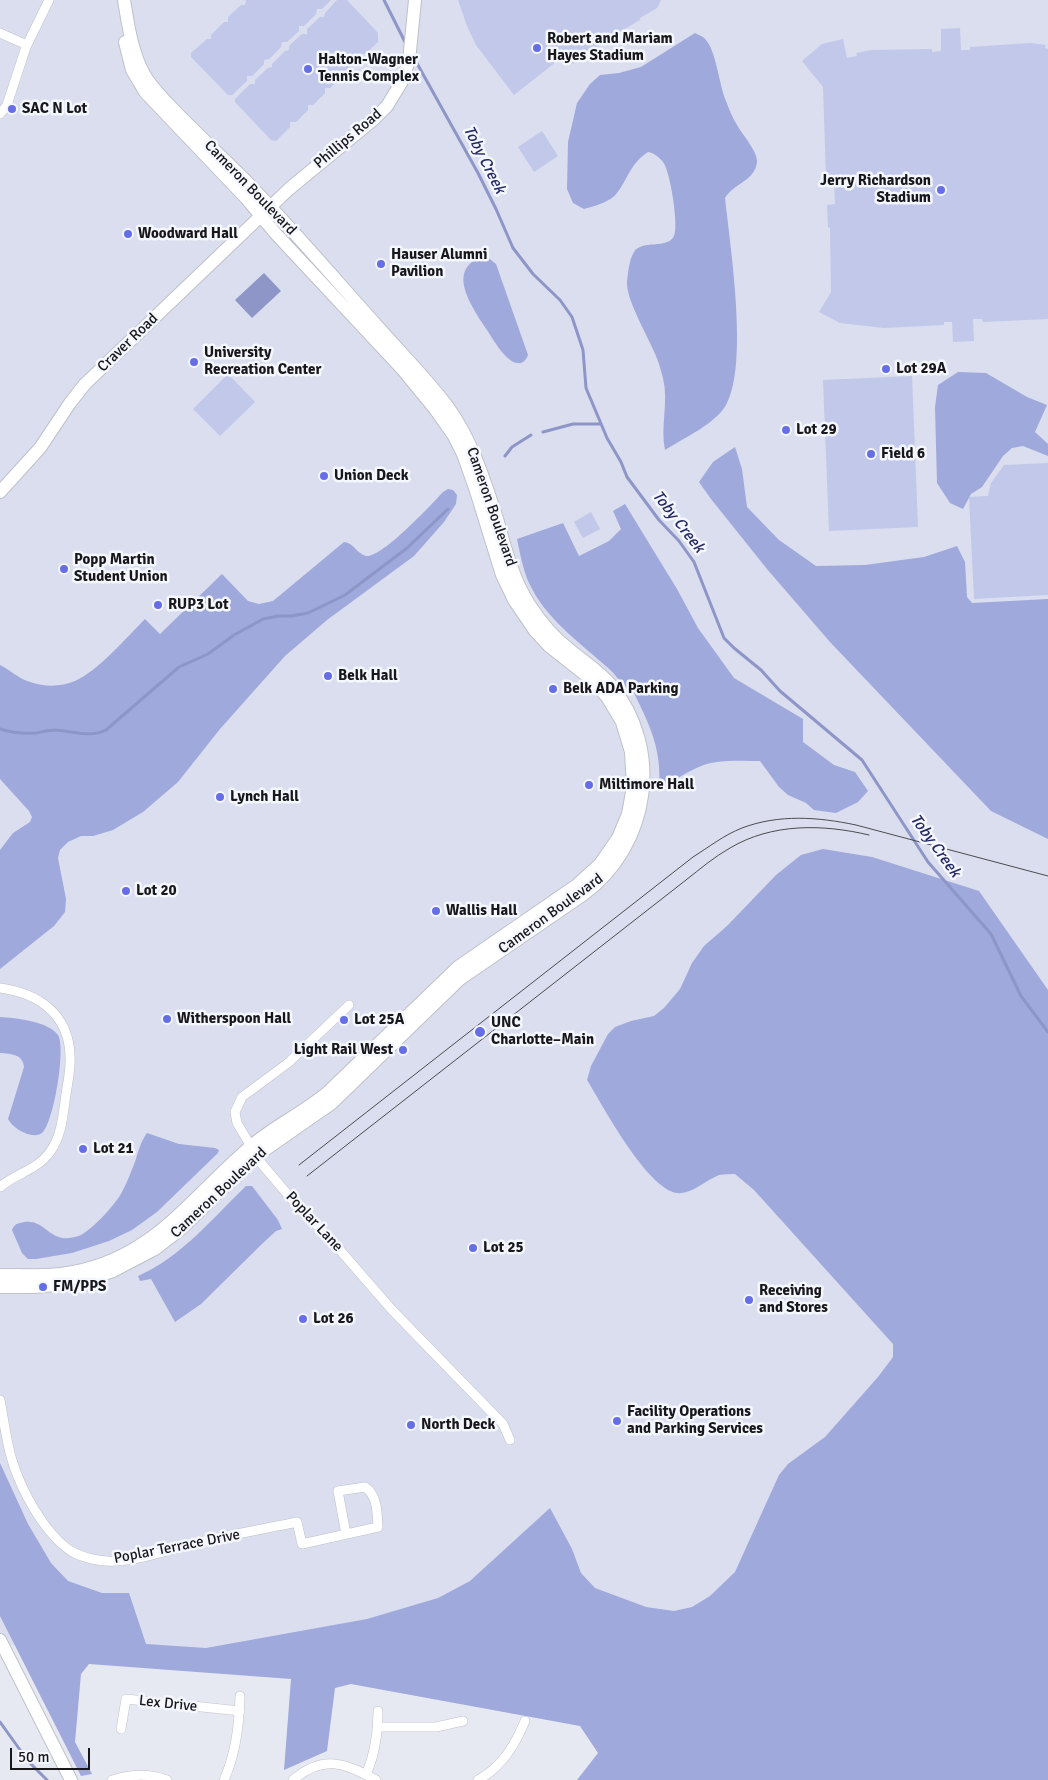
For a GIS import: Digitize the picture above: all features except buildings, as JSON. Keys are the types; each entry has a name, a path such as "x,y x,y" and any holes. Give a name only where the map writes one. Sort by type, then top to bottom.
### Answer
{"street":[{"path":"0,114 7,105 27,45 48,0"},
{"name":"Cameron Boulevard","path":"118,0 130,63 141,88 240,191 407,375 435,409 454,436 463,454 484,513 502,575 518,608 549,646 587,676 603,693 618,714 628,739 633,765 631,804 622,830 609,852 600,864 577,885 474,962"},
{"name":"Cameron Boulevard","path":"0,1274 40,1275 62,1273 93,1266 123,1255 166,1227 254,1151 320,1099 418,1012 448,976 474,962 590,888 606,875 618,860 632,836 642,801 644,767 640,742 630,715 612,687 598,671 557,639 535,613 522,593 511,568 477,458 464,431 453,414 417,369 271,207 188,125 149,83 142,72 137,58 124,0"},
{"name":"Phillips Road","path":"271,207 387,106 404,75 410,54 415,0"},
{"path":"0,34 27,45"},
{"name":"Craver Road","path":"0,492 40,448 85,384 271,207"},
{"path":"0,988 17,991 33,997 50,1008 64,1028 69,1043 70,1055 62,1122 57,1140 50,1153 38,1165 0,1187"},
{"name":"Poplar Lane","path":"349,1005 288,1063 247,1093 239,1102 235,1117 254,1151 300,1209 326,1234 372,1288 499,1419 506,1427 510,1440"},
{"name":"Cameron Boulevard","path":"0,1287 34,1288 70,1284 113,1271 144,1256 164,1243 180,1229 254,1151"},
{"name":"Poplar Terrace Drive","path":"0,1400 12,1460 20,1482 38,1515 51,1533 65,1546 79,1555 110,1561 126,1560 213,1539 297,1522 302,1544 378,1527 374,1497 371,1491 365,1487 338,1491 346,1534"},
{"path":"0,1640 71,1780"},
{"path":"224,1780 232,1764 240,1711 240,1696"},
{"name":"Lex Drive","path":"120,1729 126,1699 240,1711"},
{"path":"366,1774 373,1759 378,1727 378,1711"},
{"path":"378,1727 436,1727 463,1721"},
{"path":"478,1780 502,1761 516,1740 525,1721"},
{"path":"293,1780 312,1766 332,1763 353,1768 376,1780"},
{"path":"112,1780 134,1775 146,1775 167,1780"}],"shaded area":[{"path":"0,0 1048,0 1048,1212 847,1471 581,1726 351,1684 31,1651 0,1641"},
{"name":"Halton-Wagner Tennis Complex","path":"246,0 331,0 322,9 317,9 316,14 304,26 299,26 299,31 287,42 282,42 281,47 269,59 264,60 264,64 252,76 247,76 247,81 232,95 228,95 191,57 191,53 207,39 211,39 211,35 224,22 228,22 228,17 241,5 245,5"},
{"name":"Halton-Wagner Tennis Complex","path":"337,0 347,0 378,33 378,42 365,54 360,54 360,59 348,71 343,71 343,76 330,88 325,88 325,93 313,105 308,105 308,110 296,122 290,122 290,127 276,141 271,140 235,102 235,99 250,84 255,84 255,80 268,68 272,67 272,64 285,51 289,50 289,46 302,34 307,34 307,29 320,17 324,17 325,13"},
{"name":"Robert and Mariam Hayes Stadium","path":"458,0 661,0 657,8 604,41 573,64 566,54 514,95 476,45"},
{"name":"Jerry Richardson Stadium","path":"960,28 961,50 970,50 970,47 1030,43 1046,45 1045,48 1048,49 1048,319 983,322 982,319 973,319 974,341 953,342 952,322 944,322 944,325 884,328 840,323 819,312 831,292 830,228 828,227 827,205 835,204 834,176 826,176 823,87 802,61 822,44 843,39 847,58 857,56 856,53 872,50 932,49 932,52 941,51 941,29"},
{"path":"695,33 703,37 709,44 729,110 752,148 757,162 752,174 725,198 736,304 736,362 733,387 721,412 699,430 665,450 663,432 665,387 663,378 656,356 630,299 627,282 631,259 638,248 666,243 674,236 675,210 666,167 654,154 648,152 633,166 614,196 602,203 584,209 573,203 567,189 568,142 577,103 590,84 600,75 619,73 641,67"},
{"path":"542,131 558,156 534,172 518,147"},
{"path":"486,256 496,264 528,355 521,363 508,358 500,349 474,310 465,288 463,278 466,269 473,261"},
{"path":"264,273 281,291 252,318 235,300"},
{"path":"958,372 986,373 1027,397 1047,405 1035,432 1048,444 1048,456 1023,446 1012,448 1003,456 982,487 971,494 963,509 950,503 937,483 935,407 938,385"},
{"path":"228,374 255,402 220,436 193,409"},
{"name":"Field 6","path":"912,376 918,527 829,531 823,380"},
{"path":"735,447 742,469 747,507 779,540 816,566 865,565 924,557 957,546 965,562 967,597 972,603 1048,599 1048,839 991,811 830,642 767,569 711,499 699,482 713,462"},
{"path":"1048,463 1048,595 974,599 969,497 988,496 991,483 1004,465"},
{"path":"448,489 453,490 457,495 456,504 444,522 414,556 327,620 285,656 220,729 178,782 143,812 113,830 93,836 81,836 68,842 60,850 58,858 66,899 65,912 54,926 0,969 0,850 13,833 30,822 32,817 29,811 0,779 0,665 22,679 36,684 59,685 70,683 84,676 103,662 145,619 160,634 222,574 248,601 259,604 273,601 344,542 350,544 366,556 383,549 406,530"},
{"path":"625,504 677,589 698,628 734,678 803,719 803,742 834,765 855,772 868,791 858,802 836,813 814,810 806,803 788,795 779,787 760,761 715,762 701,766 659,790 657,751 646,717 634,693 626,688 611,670 564,629 544,608 527,578 517,539 563,523 579,556 609,541 621,529 613,511"},
{"path":"591,512 600,529 583,538 574,522"},
{"path":"823,849 872,857 979,891 1048,990 1048,1780 577,1780 598,1753 580,1726 351,1684 335,1688 327,1751 284,1770 291,1679 89,1664 81,1674 75,1742 92,1774 81,1776 0,1616 0,1463 28,1524 51,1563 68,1581 102,1593 129,1593 146,1644 206,1648 367,1619 438,1598 470,1581 550,1508 572,1549 581,1573 595,1588 646,1607 674,1611 692,1607 710,1596 735,1572 779,1475 788,1464 825,1437 878,1377 893,1357 893,1344 754,1190 735,1174 719,1175 688,1192 677,1193 665,1188 653,1177 627,1145 587,1080 591,1066 608,1034 615,1027 654,1016 664,1008 680,989 692,963 704,946 727,926 776,875 801,855"},
{"path":"0,1017 39,1023 47,1026 58,1035 61,1054 58,1084 47,1125 43,1132 39,1134 24,1133 14,1127 8,1119 24,1067 19,1057 0,1053"},
{"path":"147,1133 179,1144 219,1150 157,1212 132,1230 109,1241 72,1253 28,1259 22,1253 12,1230 15,1225 33,1222 52,1234 64,1238 81,1235 86,1232 116,1202 128,1180 141,1143"},
{"path":"246,1186 252,1186 278,1220 282,1229 276,1231 263,1243 201,1304 175,1322 151,1279 140,1281 138,1276 168,1259 182,1248"}],"waterway":[{"name":"Toby Creek","path":"384,0 406,44"},
{"name":"Toby Creek","path":"414,58 478,173 513,248 533,274 560,300 572,317 583,350 586,388 607,438 621,462 627,477 694,562 724,638 761,670 780,691 862,760 928,862 991,934 1021,996 1048,1032"},
{"path":"543,432 573,424 601,424"},
{"path":"505,456 512,447 531,435"},
{"path":"0,729 27,733 55,730 94,734 106,730 179,667 208,654 234,635 263,619 308,613 345,595 407,548 448,509"},
{"path":"0,1722 28,1761 47,1780"}],"tram line":[{"path":"299,1165 693,857 742,828 770,820 799,818 842,822 1048,876"},
{"path":"307,1176 702,867 724,852 746,840 780,830 798,828 834,829 869,835"}],"place":[{"name":"Robert and Mariam Hayes Stadium","path":"537,48"},
{"name":"Halton-Wagner Tennis Complex","path":"308,69"},
{"name":"SAC N Lot","path":"12,109"},
{"name":"Jerry Richardson Stadium","path":"941,190"},
{"name":"Woodward Hall","path":"128,234"},
{"name":"Hauser Alumni Pavilion","path":"381,264"},
{"name":"University Recreation Center","path":"194,362"},
{"name":"Lot 29A","path":"886,369"},
{"name":"Lot 29","path":"786,430"},
{"name":"Field 6","path":"871,454"},
{"name":"Union Deck","path":"324,476"},
{"name":"Popp Martin Student Union","path":"64,569"},
{"name":"RUP3 Lot","path":"158,605"},
{"name":"Belk Hall","path":"328,676"},
{"name":"Belk ADA Parking","path":"553,689"},
{"name":"Miltimore Hall","path":"589,785"},
{"name":"Lynch Hall","path":"220,797"},
{"name":"Lot 20","path":"126,891"},
{"name":"Wallis Hall","path":"436,911"},
{"name":"Witherspoon Hall","path":"167,1019"},
{"name":"Lot 25A","path":"344,1020"},
{"name":"UNC Charlotte–Main","path":"480,1032"},
{"name":"Light Rail West","path":"403,1050"},
{"name":"Lot 21","path":"83,1149"},
{"name":"Lot 25","path":"473,1248"},
{"name":"FM/PPS","path":"43,1287"},
{"name":"Receiving and Stores","path":"749,1300"},
{"name":"Lot 26","path":"303,1319"},
{"name":"Facility Operations and Parking Services","path":"617,1421"},
{"name":"North Deck","path":"411,1425"}]}
